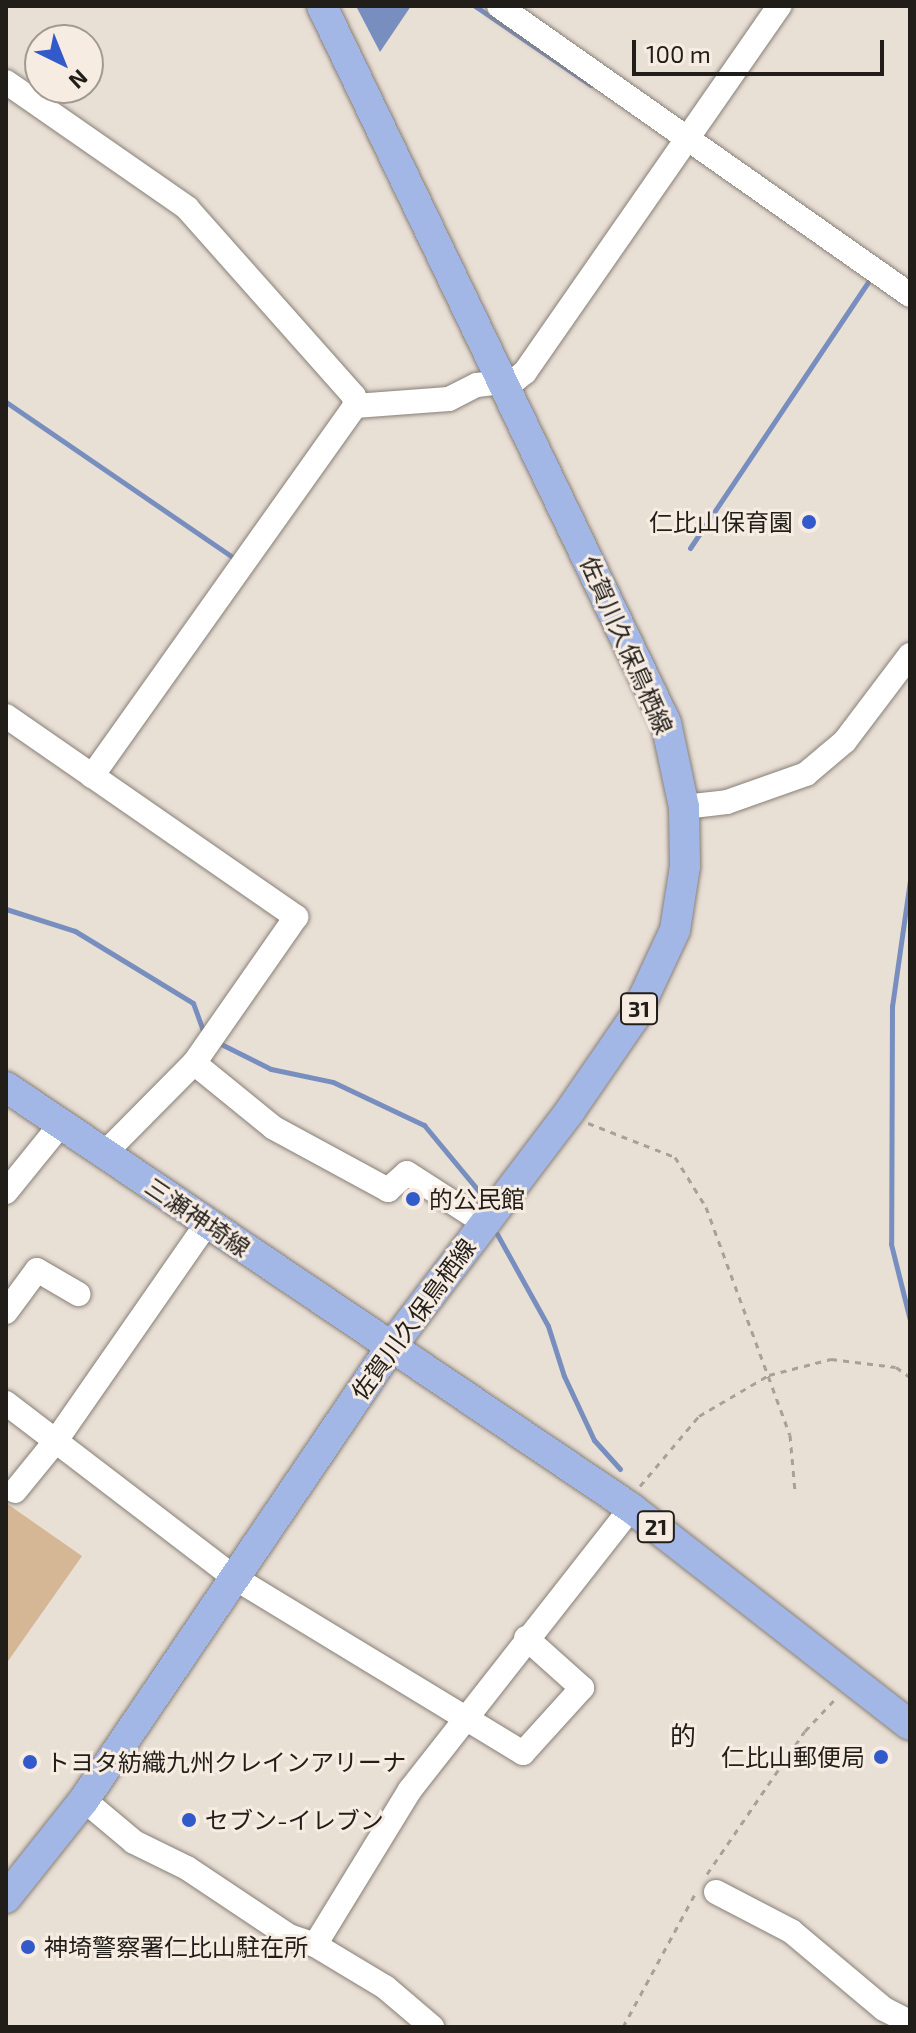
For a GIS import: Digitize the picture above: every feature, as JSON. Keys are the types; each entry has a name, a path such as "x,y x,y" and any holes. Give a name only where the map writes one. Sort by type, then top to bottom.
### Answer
{"main road":[{"name":"佐賀川久保鳥栖線","path":"6,1898 84,1800 391,1347 570,1111 634,1018 675,930 685,866 684,807 666,723 322,6"},
{"name":"三瀬神埼線","path":"6,1087 391,1347"},
{"name":"21","path":"391,1347 631,1508 910,1725"}],"street":[{"path":"499,6 910,295"},
{"path":"355,406 449,399 477,385 505,383 525,372 779,6"},
{"path":"6,82 187,208 354,396 355,406 92,776"},
{"path":"684,807 727,802 806,774 845,741 910,655"},
{"path":"6,716 296,917 205,1046 104,1154"},
{"path":"205,1046 274,1128 388,1190 407,1173 483,1222"},
{"path":"7,1187 61,1124"},
{"path":"15,1491 55,1442 207,1223"},
{"path":"6,1312 13,1285 37,1270 78,1294"},
{"path":"6,1403 235,1578 465,1714 523,1753 582,1688 526,1638"},
{"path":"315,1945 410,1790 465,1714 631,1508"},
{"path":"84,1800 134,1842 187,1868 289,1936 315,1945 385,1987 432,2027"},
{"path":"716,1892 791,1931 884,2009 910,2022"}],"path":[{"path":"570,1111 592,1126 675,1157 706,1207 790,1435 795,1491"},
{"path":"631,1508 641,1485 699,1416 769,1375 831,1359 896,1367 910,1377"},
{"path":"623,2027 737,1825 805,1731 853,1679"}],"shaded area":[{"path":"6,1503 82,1556 6,1664"}],"water":[{"path":"356,6 411,6 380,52"}],"waterway":[{"path":"475,6 591,85"},
{"path":"690,548 870,279"},
{"path":"6,402 235,559"},
{"path":"910,880 892,1006 891,1244 910,1320"},
{"path":"6,909 75,931 193,1003 204,1033"},
{"path":"219,1043 271,1069 333,1082 424,1125 483,1196"},
{"path":"497,1234 548,1326 564,1376 594,1440 620,1469"}],"place":[{"name":"仁比山保育園","path":"809,522"},
{"name":"的公民館","path":"413,1199"},
{"name":"仁比山郵便局","path":"881,1757"},
{"name":"トヨタ紡織九州クレインアリーナ","path":"30,1762"},
{"name":"セブン-イレブン","path":"189,1820"},
{"name":"神埼警察署仁比山駐在所","path":"28,1947"}],"district":[{"name":"的","path":"683,1735"}]}
